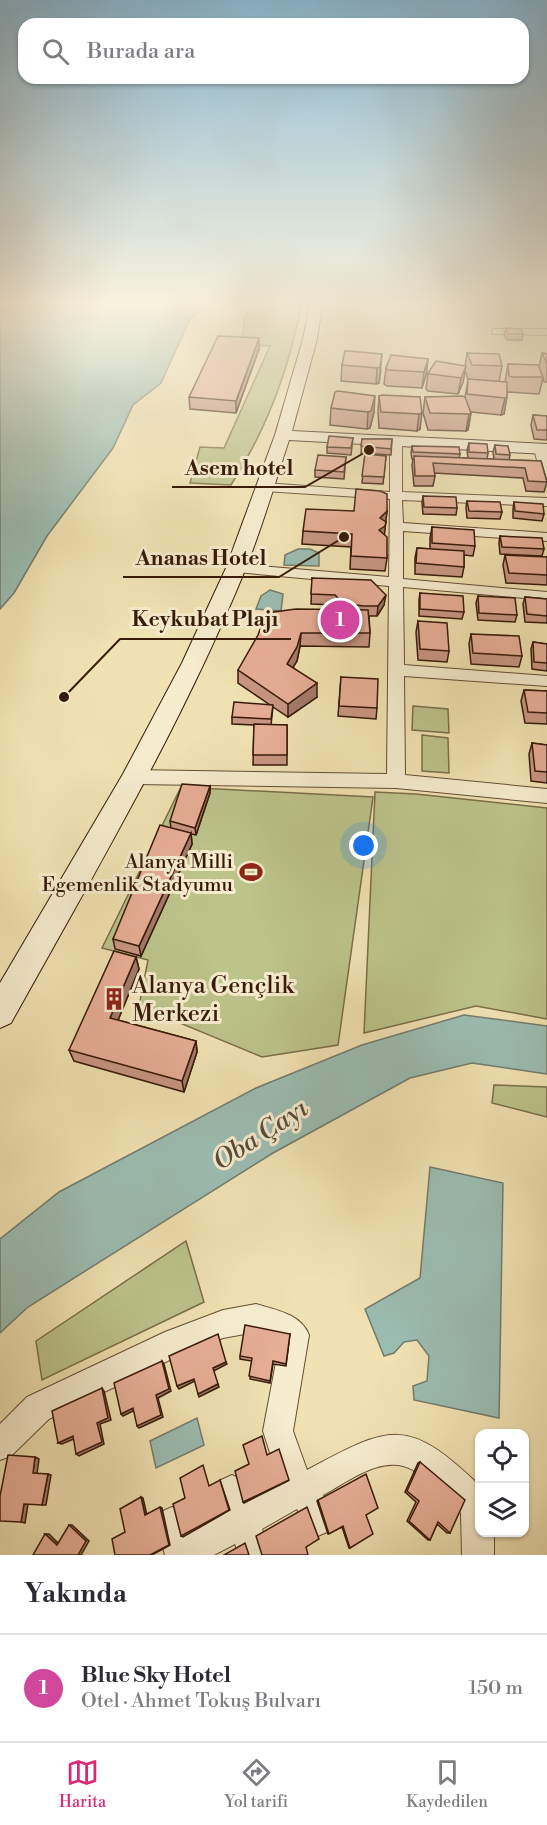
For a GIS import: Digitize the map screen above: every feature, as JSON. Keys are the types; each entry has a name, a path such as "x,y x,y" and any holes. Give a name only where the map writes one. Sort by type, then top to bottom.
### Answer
{"main road":[{"path":"0,1013 134,777 193,663 236,568 283,435 299,379"},
{"path":"283,435 544,449"}],"street":[{"path":"396,442 394,583 396,781"},
{"path":"544,449 547,475"},
{"path":"264,487 396,496 547,502"},
{"path":"396,527 547,537"},
{"path":"236,568 547,596"},
{"path":"396,669 547,681"},
{"path":"134,777 396,781 547,796"},
{"path":"0,1445 38,1408 175,1342 223,1323 256,1318 269,1321 295,1335 278,1431 301,1489 318,1520"},
{"path":"172,1524 182,1555 364,1456 392,1450 406,1450 441,1473 477,1506 478,1555"},
{"path":"232,1491 242,1521 259,1555"}],"green space":[{"path":"255,379 282,379 255,444 231,485 190,483 200,447 224,448"},
{"path":"413,706 448,709 449,733 412,730"},
{"path":"422,735 448,738 449,773 422,771"},
{"name":"Alanya Milli Egemenlik Stadyumu","path":"181,787 373,797 338,1045 262,1057 139,1006 148,960 102,948"},
{"path":"375,792 416,794 547,808 547,1019 476,1006 364,1033"},
{"path":"494,1085 547,1087 547,1117 492,1103"},
{"path":"186,1241 204,1302 42,1380 36,1341"}],"water":[{"path":"0,379 163,379 161,383 133,405 113,448 47,536 14,593 0,609"},
{"path":"298,549 310,549 319,553 319,566 284,565 285,555"},
{"path":"270,590 283,594 281,611 256,609 261,596"},
{"name":"Oba Çayı","path":"464,1015 547,1026 547,1074 472,1063 410,1078 273,1153 28,1307 0,1333 0,1239 59,1192 256,1088 362,1045"},
{"path":"430,1167 503,1183 499,1418 414,1400 413,1386 427,1381 429,1356 417,1340 404,1342 394,1353 384,1356 365,1309 420,1278"},
{"path":"197,1418 204,1445 156,1468 150,1441"}],"building":[{"path":"198,379 244,379 236,401 189,397"},
{"path":"468,379 507,382 507,397 467,394"},
{"path":"335,392 375,396 371,411 331,408"},
{"path":"379,396 420,397 422,413 381,412"},
{"path":"425,397 465,397 471,413 469,414 430,413"},
{"path":"533,415 547,416 547,430 537,430"},
{"path":"329,436 353,438 351,448 327,447"},
{"path":"362,439 392,439 391,449 361,446"},
{"path":"469,443 487,444 488,453 469,452"},
{"path":"495,445 508,446 510,455 496,454"},
{"path":"412,446 459,447 460,454 413,452"},
{"path":"365,454 386,456 384,477 362,476"},
{"path":"318,455 346,457 344,472 315,470"},
{"path":"414,456 541,461 547,482 528,481 525,468 433,463 435,476 415,476"},
{"path":"356,489 380,491 387,494 387,511 380,518 386,522 385,526 379,530 387,537 387,558 351,556 352,534 303,531 306,509 354,511"},
{"path":"423,496 456,497 457,508 424,507"},
{"path":"467,501 500,502 502,512 469,511"},
{"path":"514,502 543,504 544,514 515,511"},
{"path":"432,527 474,530 475,546 432,543"},
{"path":"500,536 542,538 544,549 502,547"},
{"path":"417,548 464,551 464,567 416,563"},
{"path":"505,555 547,557 547,575 509,573"},
{"path":"312,578 371,580 386,595 378,606 343,603 335,595 311,594"},
{"path":"420,593 463,596 464,612 420,609"},
{"path":"478,596 515,598 517,615 479,613"},
{"path":"525,597 547,599 547,616 527,614"},
{"path":"296,609 368,610 370,633 301,633 297,647 287,664 317,683 288,704 238,670 258,635 266,613"},
{"path":"418,621 447,623 449,651 420,649"},
{"path":"471,634 519,636 522,656 473,653"},
{"path":"533,642 547,644 547,663 534,662"},
{"path":"341,677 378,679 377,708 339,706"},
{"path":"524,690 547,691 547,713 528,712"},
{"path":"234,702 273,705 271,719 232,717"},
{"path":"254,724 287,725 287,755 253,755"},
{"path":"532,743 547,745 547,772 535,771"},
{"path":"182,784 210,786 195,828 170,821"},
{"path":"160,825 191,833 139,946 113,939"},
{"name":"Alanya Gençlik Merkezi","path":"114,951 136,957 110,1018 196,1041 182,1081 69,1050"},
{"path":"245,1325 290,1334 286,1364 273,1361 270,1381 249,1376 252,1358 240,1356"},
{"path":"218,1334 226,1362 213,1368 218,1384 198,1394 194,1379 177,1386 169,1356"},
{"path":"162,1361 169,1389 156,1395 161,1415 137,1426 133,1408 121,1414 114,1383"},
{"path":"102,1388 108,1418 97,1423 102,1442 76,1454 73,1436 58,1443 52,1411"},
{"path":"262,1436 267,1455 279,1449 289,1480 243,1502 235,1471 249,1464 243,1445"},
{"path":"8,1455 35,1457 33,1473 48,1474 42,1505 24,1504 21,1522 0,1521 0,1496"},
{"path":"420,1462 465,1500 450,1533 438,1522 430,1540 409,1521 419,1501 407,1491"},
{"path":"203,1465 209,1486 220,1480 229,1510 181,1536 173,1504 185,1498 180,1478"},
{"path":"366,1474 378,1508 366,1515 373,1534 350,1548 343,1526 329,1534 318,1500"},
{"path":"141,1497 145,1515 160,1507 169,1545 150,1555 115,1555 112,1539 125,1532 120,1509"},
{"path":"307,1507 319,1539 306,1547 308,1555 262,1555 256,1536"},
{"path":"69,1525 86,1541 78,1555 33,1555 45,1534 57,1545"},
{"path":"245,1543 249,1555 224,1555"}],"place":[{"name":"Asem hotel","path":"369,450"},
{"name":"Ananas Hotel","path":"344,537"},
{"name":"Blue Sky Hotel","path":"340,620"},
{"name":"Keykubat Plajı","path":"64,697"},
{"name":"Alanya Milli Egemenlik Stadyumu","path":"251,872"},
{"name":"Alanya Gençlik Merkezi","path":"114,999"}]}
